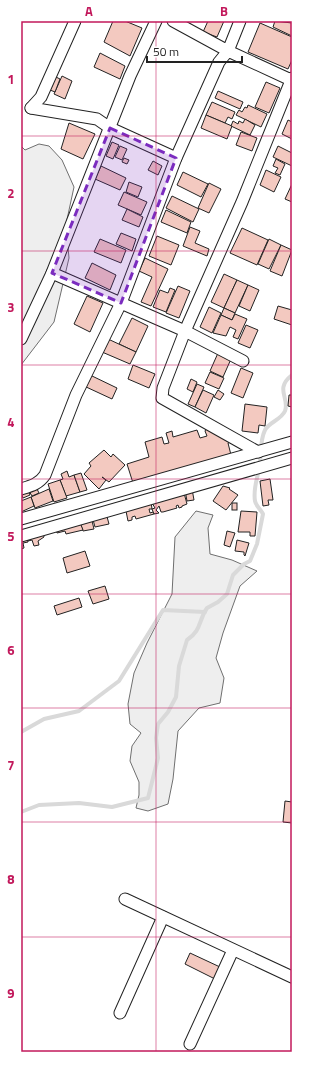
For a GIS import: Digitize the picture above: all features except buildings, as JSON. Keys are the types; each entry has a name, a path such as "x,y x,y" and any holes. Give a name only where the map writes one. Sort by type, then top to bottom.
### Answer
{"street":[{"path":"75,21 42,97 31,108 97,119 110,128 176,158"},
{"path":"21,339 52,273 130,76 156,21"},
{"path":"173,21 228,51 291,79 242,202 185,331 163,388 162,398 258,452"},
{"path":"21,489 41,481 45,475 76,395 121,303 176,158 219,62 228,51 240,21"},
{"path":"52,273 185,331 243,361"},
{"path":"21,519 292,442"},
{"path":"21,536 292,458"},
{"path":"125,899 292,977"},
{"path":"120,1013 163,917"},
{"path":"190,1044 233,950"}],"highlighted area":[{"path":"110,128 176,158 121,303 52,273"}],"shaded area":[{"path":"39,144 49,146 62,160 74,187 66,224 69,258 54,322 21,365 21,146 25,150"},
{"path":"196,511 213,515 208,528 210,554 232,560 257,571 240,586 223,633 216,658 224,678 220,703 199,708 178,731 173,779 168,804 148,811 136,808 139,795 139,782 130,761 132,746 141,733 130,724 128,704 134,673 147,643 172,594 175,537"}],"waterway":[{"path":"21,812 39,805 79,803 112,807 148,798 158,758 156,738 158,724 168,712 176,697 179,666 187,640 198,629 207,608 218,602 227,594 233,575 244,564 250,561 257,544 263,514 257,506 254,492 260,464 262,439 267,427 281,417 285,411 286,402 283,389 287,380 292,375"},
{"path":"21,732 44,719 79,711 119,681 163,610 205,612"}]}
